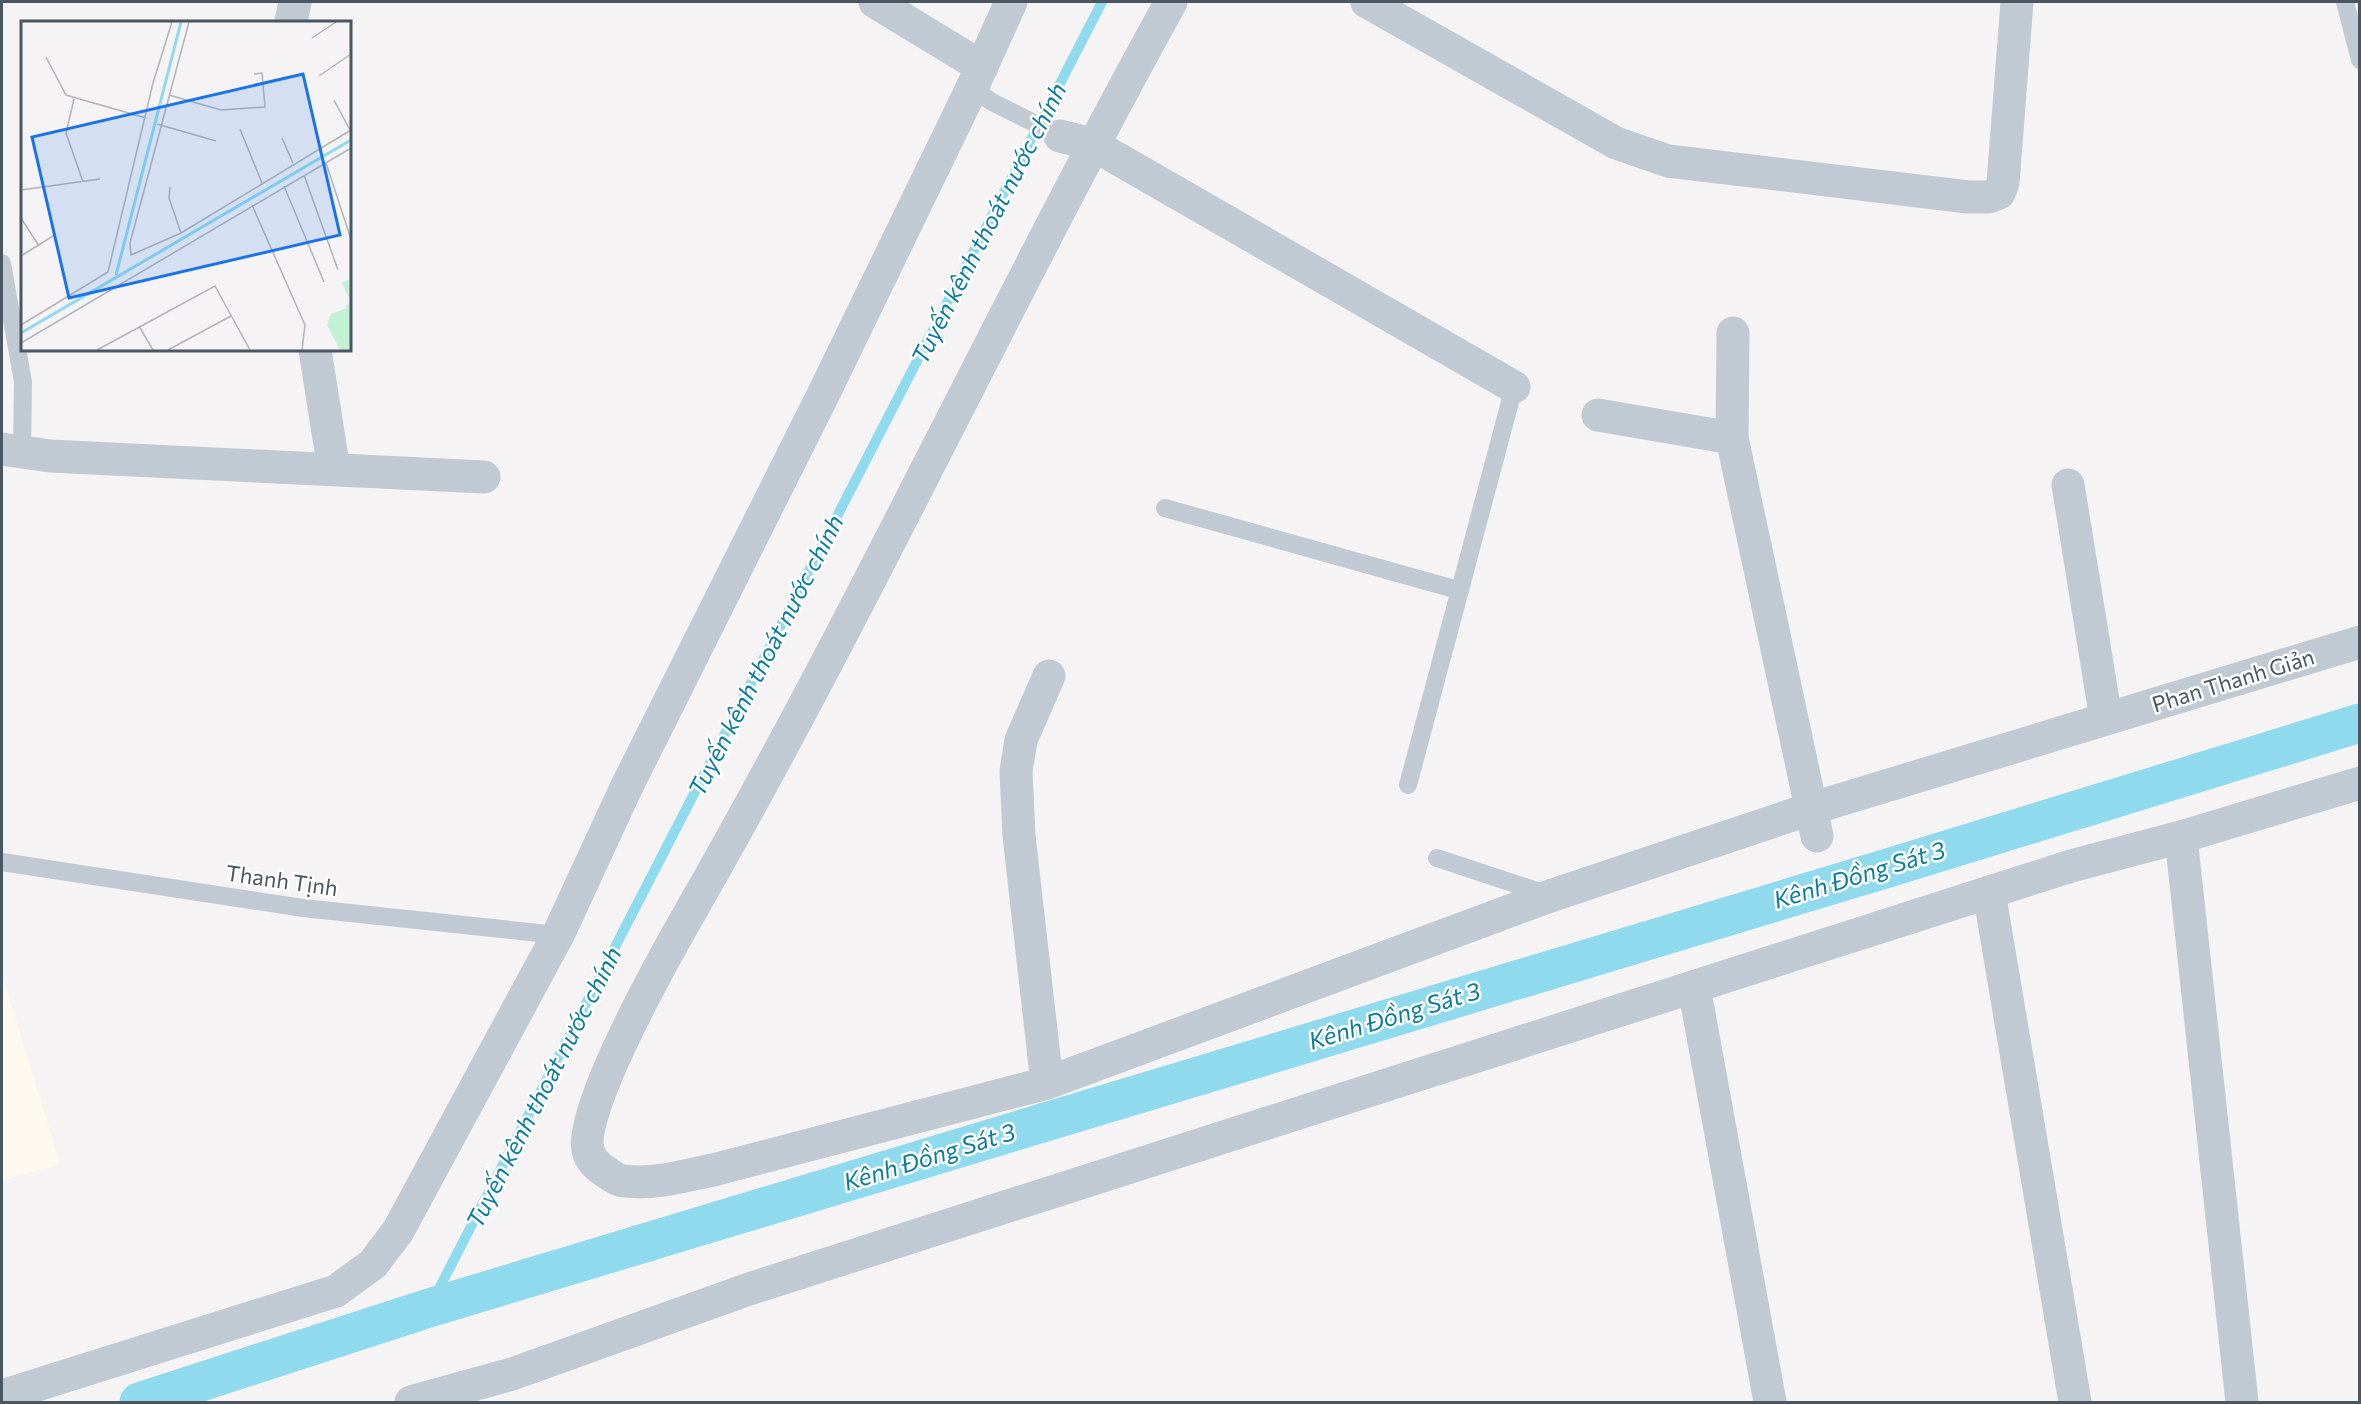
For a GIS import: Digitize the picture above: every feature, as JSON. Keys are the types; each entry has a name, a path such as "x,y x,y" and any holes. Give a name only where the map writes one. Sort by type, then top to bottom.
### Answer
{"street":[{"path":"291,21 295,2"},
{"path":"875,2 982,86"},
{"path":"2,1396 336,1291 373,1263 398,1231 558,934 626,788 817,407 982,86 1011,2"},
{"name":"Phan Thanh Giản","path":"1171,2 1092,144 917,488 741,825 670,948 609,1068 588,1134 588,1150 597,1166 621,1181 664,1180 717,1169 1047,1083 1550,896 1813,822 2106,719 2360,642"},
{"path":"1367,2 1616,143 1668,161 1968,197 1989,197 1999,192 2003,183 2017,2"},
{"path":"1060,136 1092,144 1514,387"},
{"path":"1733,333 1732,438 1813,822"},
{"path":"315,351 334,470"},
{"path":"1598,415 1732,438"},
{"path":"12,450 50,456 484,477"},
{"path":"2068,485 2106,719"},
{"path":"1047,1083 1020,836 1016,771 1021,741 1049,676"},
{"path":"411,1402 512,1374 761,1285 1989,892 2071,866 2181,837 2360,783"},
{"path":"2181,837 2242,1402"},
{"path":"1989,892 2075,1402"},
{"path":"1694,987 1770,1402"}],"lane":[{"path":"2345,2 2360,60"},
{"path":"982,86 1060,136"},
{"path":"2,263 23,382 12,450"},
{"path":"1408,785 1458,590 1514,387"},
{"path":"1165,508 1458,590"},
{"path":"1437,858 1550,896"},
{"name":"Thanh Tịnh","path":"2,862 303,908 558,934"}],"shaded area":[{"path":"2,974 60,1164 2,1181"}],"waterway":[{"name":"Tuyến kênh thoát nước chính","path":"429,1308 1102,2"},
{"name":"Kênh Đồng Sát 3","path":"139,1402 429,1308 1888,868 2360,723"}]}
